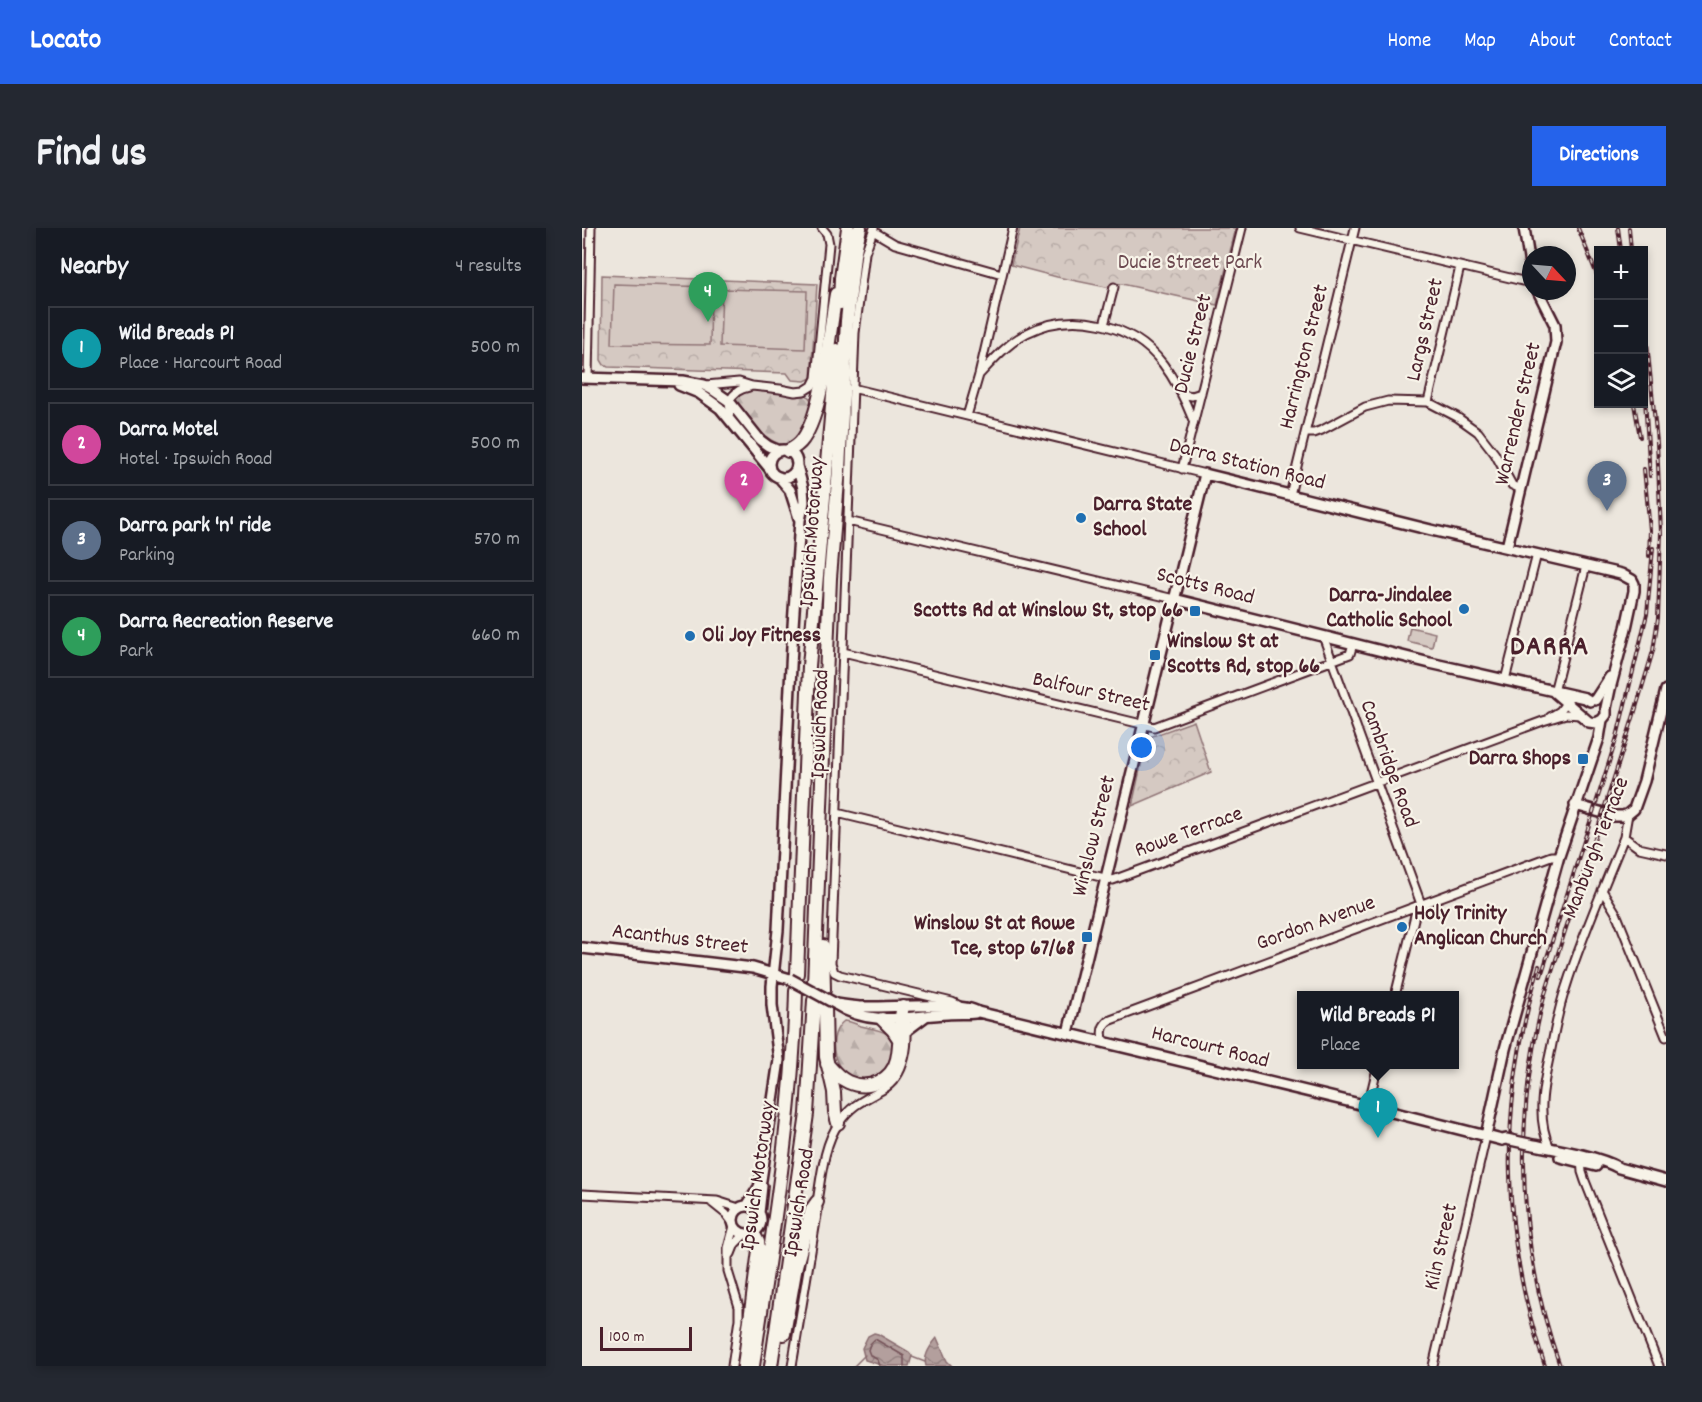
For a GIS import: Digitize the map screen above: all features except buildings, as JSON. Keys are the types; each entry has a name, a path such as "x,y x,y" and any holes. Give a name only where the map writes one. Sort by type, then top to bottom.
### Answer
{"highway":[{"name":"Ipswich Motorway","path":"793,977 809,666 835,373 841,278 848,228"},
{"name":"Ipswich Motorway","path":"819,987 823,918 817,909 830,578 850,285 860,228"},
{"path":"784,451 802,440 815,411 823,375 835,294 841,278"},
{"name":"Ipswich Motorway","path":"753,1366 788,1118 794,1056 796,991"},
{"name":"Ipswich Motorway","path":"771,1366 825,1004"},
{"path":"825,1004 824,1036 827,1064 834,1092 838,1124"},
{"path":"827,1064 846,1082 861,1085 878,1083 891,1073 895,1066 903,1035 903,1014"},
{"path":"882,1019 893,1030 903,1035"},
{"path":"778,1366 796,1266 812,1209 817,1202"},
{"path":"744,1366 759,1250 758,1242 749,1233"}],"street":[{"path":"591,228 585,378 683,381 704,385 739,382 795,392 804,391 812,386 816,378 829,243 827,234 822,228"},
{"path":"967,416 979,375 1013,228"},
{"name":"Ducie Street","path":"1182,469 1242,228"},
{"path":"1300,228 1522,281"},
{"name":"Harrington Street","path":"1290,495 1355,228"},
{"path":"1524,228 1527,246"},
{"path":"874,230 895,244 1002,274"},
{"name":"Ipswich Road","path":"834,972 830,954 852,388 857,308 865,254 874,230"},
{"name":"Largs Street","path":"1428,402 1460,267"},
{"path":"1104,325 1114,286"},
{"name":"Warrender Street","path":"1507,547 1556,342 1555,325 1542,300"},
{"path":"979,375 999,354 1026,333 1066,321 1104,325 1119,330 1148,348 1163,363 1183,394 1193,420"},
{"path":"984,348 999,354"},
{"path":"669,381 710,399 729,417 775,476 789,477 793,474 797,466 795,457 768,446 760,440 729,401 704,385"},
{"path":"729,417 729,401 735,393 752,386"},
{"name":"Darra Station Road","path":"852,388 1621,574 1632,580 1634,591 1616,667"},
{"path":"1183,394 1192,396 1201,393"},
{"path":"1306,433 1322,430 1365,407 1388,401 1428,402 1457,417 1478,432 1495,454 1512,485 1521,489"},
{"path":"770,469 772,456 784,451"},
{"name":"Ipswich Road","path":"759,1214 779,1060 772,1005 778,930 792,637 800,520 804,502 797,466"},
{"name":"Winslow Street","path":"1068,1033 1205,474"},
{"name":"Ipswich Road","path":"779,477 790,490 800,520"},
{"name":"Scotts Road","path":"848,520 1554,692 1570,699 1593,700"},
{"path":"1505,680 1537,554"},
{"path":"1554,692 1586,566"},
{"name":"Cambridge Road","path":"1323,636 1421,904"},
{"name":"Balfour Street","path":"843,652 1154,727 1331,662 1350,654 1353,644"},
{"path":"1598,722 1583,716 1585,706 1593,700 1616,667"},
{"path":"1486,1136 1505,1049 1598,722 1606,715 1616,667"},
{"name":"Manburgh Terrace","path":"1530,1146 1539,1140 1543,1124 1544,1085 1563,997 1623,837 1628,814 1634,809 1640,797 1663,720 1666,690"},
{"name":"Scotts Road","path":"1570,699 1583,716"},
{"name":"Rowe Terrace","path":"1543,722 1560,711 1570,699"},
{"path":"1593,700 1602,702 1606,708"},
{"name":"Rowe Terrace","path":"837,813 1113,880 1543,722 1566,714 1583,716"},
{"path":"1575,805 1614,816 1628,814"},
{"path":"1623,837 1639,848 1666,854"},
{"name":"Gordon Avenue","path":"1104,1042 1102,1030 1108,1021 1551,856 1559,856"},
{"path":"1602,890 1616,913 1666,1037"},
{"path":"1396,991 1415,915 1421,904"},
{"name":"Acanthus Street","path":"582,948 753,968 773,973"},
{"name":"Harcourt Road","path":"834,972 952,1002 961,1007"},
{"name":"Harcourt Road","path":"773,973 793,977 825,1004 865,1018 882,1019 961,1007 972,1008 978,1012"},
{"name":"Harcourt Road","path":"825,1004 926,1016 978,1012 1530,1146"},
{"path":"903,1035 926,1016"},
{"name":"Ipswich Road","path":"792,1366 818,1209 817,1202 831,1137 838,1124 858,1102 884,1089 897,1077 905,1059 903,1035"},
{"path":"1368,1106 1377,1069"},
{"name":"Manburgh Terrace","path":"1543,1124 1550,1148"},
{"name":"Kiln Street","path":"1433,1366 1486,1136"},
{"path":"1530,1146 1550,1148 1581,1159"},
{"path":"1530,1146 1613,1165 1666,1181"},
{"path":"1581,1159 1585,1181 1659,1366"},
{"name":"Ipswich Road","path":"743,1207 762,1180"},
{"path":"582,1194 717,1201 754,1208 761,1222 756,1230 735,1244 728,1259"},
{"path":"711,1202 738,1232 749,1233"},
{"path":"732,1366 739,1307 728,1271 728,1248 734,1214 743,1207"}],"green space":[{"name":"Ducie Street Park","path":"1020,228 1236,228 1217,305 1122,284 1106,287 1011,265"},
{"path":"602,275 817,284 811,378 805,381 792,380 787,373 608,367 601,360"},
{"path":"614,284 711,287 710,345 612,344"},
{"path":"722,289 807,291 805,349 720,346"},
{"path":"747,389 807,395 812,401 804,427 795,440 787,444 778,443 769,439 753,424 735,400"},
{"path":"1410,627 1435,633 1432,647 1407,641"},
{"path":"1194,721 1211,772 1132,806 1147,738"},
{"path":"844,1021 878,1030 891,1038 892,1057 885,1069 878,1075 854,1079 839,1066 834,1042 835,1034"}],"water":[{"path":"874,1333 909,1352 912,1356 909,1366 884,1366 865,1360 862,1348 868,1336"},
{"path":"937,1338 947,1361 952,1366 926,1366 927,1355"}],"waterway":[{"path":"854,1366 865,1355"},
{"path":"912,1357 925,1362"}],"railway":[{"path":"1578,228 1594,268"},
{"path":"1618,228 1620,246"},
{"path":"1629,228 1631,246"},
{"path":"1560,1366 1535,1274 1528,1229 1524,1183 1527,1090 1544,997 1653,651 1658,618 1661,533 1657,442 1648,353"},
{"path":"1635,408 1640,437"},
{"path":"1646,408 1650,476"},
{"path":"1644,469 1650,530 1649,556"},
{"path":"1541,976 1617,737 1647,614 1653,548"},
{"path":"1539,966 1526,1017 1517,1067 1511,1117 1510,1167 1512,1216 1519,1266 1530,1316 1545,1366"}],"place":[{"name":"Darra Recreation Reserve","path":"708,322"},
{"name":"Darra Motel","path":"744,511"},
{"name":"Darra park 'n' ride","path":"1607,511"},
{"name":"Darra State School","path":"1081,518"},
{"name":"Darra-Jindalee Catholic School","path":"1464,609"},
{"name":"Scotts Rd at Winslow St, stop 66","path":"1195,611"},
{"name":"Oli Joy Fitness","path":"690,636"},
{"name":"Winslow St at Scotts Rd, stop 66","path":"1155,655"},
{"name":"Darra Shops","path":"1583,759"},
{"name":"Holy Trinity Anglican Church","path":"1402,927"},
{"name":"Winslow St at Rowe Tce, stop 67/68","path":"1087,937"},
{"name":"Wild Breads P1","path":"1378,1138"}],"district":[{"name":"DARRA","path":"1550,649"}]}
